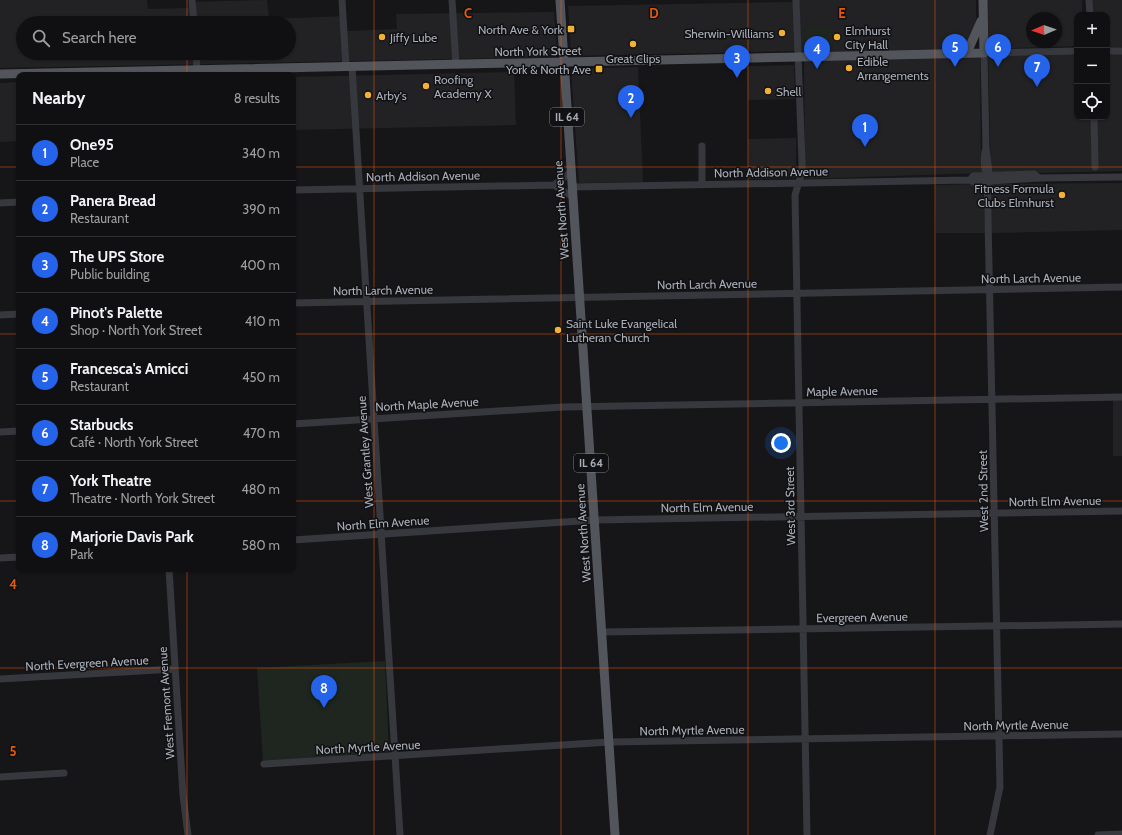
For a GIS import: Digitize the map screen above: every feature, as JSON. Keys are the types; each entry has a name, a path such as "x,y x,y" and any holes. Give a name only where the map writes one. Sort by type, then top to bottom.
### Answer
{"main road":[{"name":"IL 64","path":"560,0 564,63"},
{"path":"983,0 984,53"},
{"path":"959,54 970,46 977,34 983,14"},
{"name":"North York Street","path":"158,72 984,53"},
{"name":"West North Avenue","path":"564,63 595,520 614,835"},
{"name":"North York Street","path":"0,74 16,74"}],"street":[{"path":"192,0 193,16"},
{"name":"West Grantley Avenue","path":"342,0 359,189 400,835"},
{"path":"452,0 456,65"},
{"name":"West 3rd Street","path":"796,0 802,162 802,172 795,195 807,835"},
{"path":"1089,0 1090,12"},
{"name":"North York Street","path":"984,53 1074,51"},
{"path":"1110,51 1122,51"},
{"name":"West 2nd Street","path":"984,53 986,147 984,155 988,179 1000,787 990,835"},
{"path":"196,60 197,70"},
{"path":"1094,120 1095,167"},
{"path":"702,146 702,184"},
{"path":"571,172 554,185 573,197"},
{"name":"North Addison Avenue","path":"572,187 970,180 974,182 988,179 1036,176 1122,177"},
{"name":"North Addison Avenue","path":"296,190 554,185"},
{"path":"0,203 16,202"},
{"name":"North Larch Avenue","path":"296,304 1122,287"},
{"path":"0,315 16,314"},
{"name":"Maple Avenue","path":"563,407 1122,397"},
{"name":"North Maple Avenue","path":"296,424 563,407"},
{"path":"0,432 16,431"},
{"name":"North Elm Avenue","path":"296,540 595,520 1122,511"},
{"path":"0,558 16,557"},
{"name":"West Fremont Avenue","path":"169,572 183,802 188,835"},
{"name":"Evergreen Avenue","path":"602,632 1122,624"},
{"name":"North Evergreen Avenue","path":"0,679 175,669"},
{"name":"North Myrtle Avenue","path":"264,764 394,757 609,742 1122,734"},
{"path":"0,777 64,773"},
{"path":"1098,835 1122,834"}],"shaded area":[{"path":"0,0 147,0 148,9 188,8 189,2 267,0 269,16 16,16 16,60 296,60 296,18 346,16 347,31 397,29 396,14 554,12 557,51 550,57 0,68"},
{"path":"799,0 976,0 976,20 973,37 963,46 951,50 801,52"},
{"path":"987,0 1082,0 1082,12 1074,12 1074,46 1062,47 1062,12 1026,12 1026,48 989,49"},
{"path":"1092,0 1122,0 1122,47 1110,48 1110,12 1093,12"},
{"path":"793,2 795,51 571,56 568,6"},
{"path":"831,27 831,49 810,49 807,46 807,28"},
{"path":"1122,53 1122,171 991,174 988,55 1074,54 1074,120 1110,120 1110,54"},
{"path":"980,58 981,173 805,179 804,61"},
{"path":"794,65 795,99 748,100 747,66"},
{"path":"638,67 643,182 579,183 571,69"},
{"path":"514,72 516,125 296,130 296,77"},
{"path":"16,82 16,141 0,142 0,83"},
{"path":"796,138 796,178 749,179 748,139"},
{"path":"1122,183 1122,230 991,233 991,184"},
{"path":"983,184 985,233 936,233 935,185"},
{"path":"1113,400 1122,400 1122,456 1113,456"},
{"path":"385,661 389,752 263,761 257,668"}],"place":[{"name":"North Ave & York","path":"571,29"},
{"name":"Sherwin-Williams","path":"782,33"},
{"name":"Jiffy Lube","path":"382,37"},
{"name":"Elmhurst City Hall","path":"837,37"},
{"name":"Great Clips","path":"633,44"},
{"name":"Francesca's Amicci","path":"955,67"},
{"name":"Starbucks","path":"998,67"},
{"name":"Edible Arrangements","path":"849,68"},
{"name":"York & North Ave","path":"599,69"},
{"name":"Pinot's Palette","path":"817,69"},
{"name":"The UPS Store","path":"737,78"},
{"name":"Roofing Academy X","path":"426,86"},
{"name":"York Theatre","path":"1037,87"},
{"name":"Shell","path":"768,91"},
{"name":"Arby's","path":"368,95"},
{"name":"Panera Bread","path":"631,118"},
{"name":"One95","path":"865,147"},
{"name":"Fitness Formula Clubs Elmhurst","path":"1062,195"},
{"name":"Saint Luke Evangelical Lutheran Church","path":"558,330"},
{"name":"Marjorie Davis Park","path":"324,708"}]}
